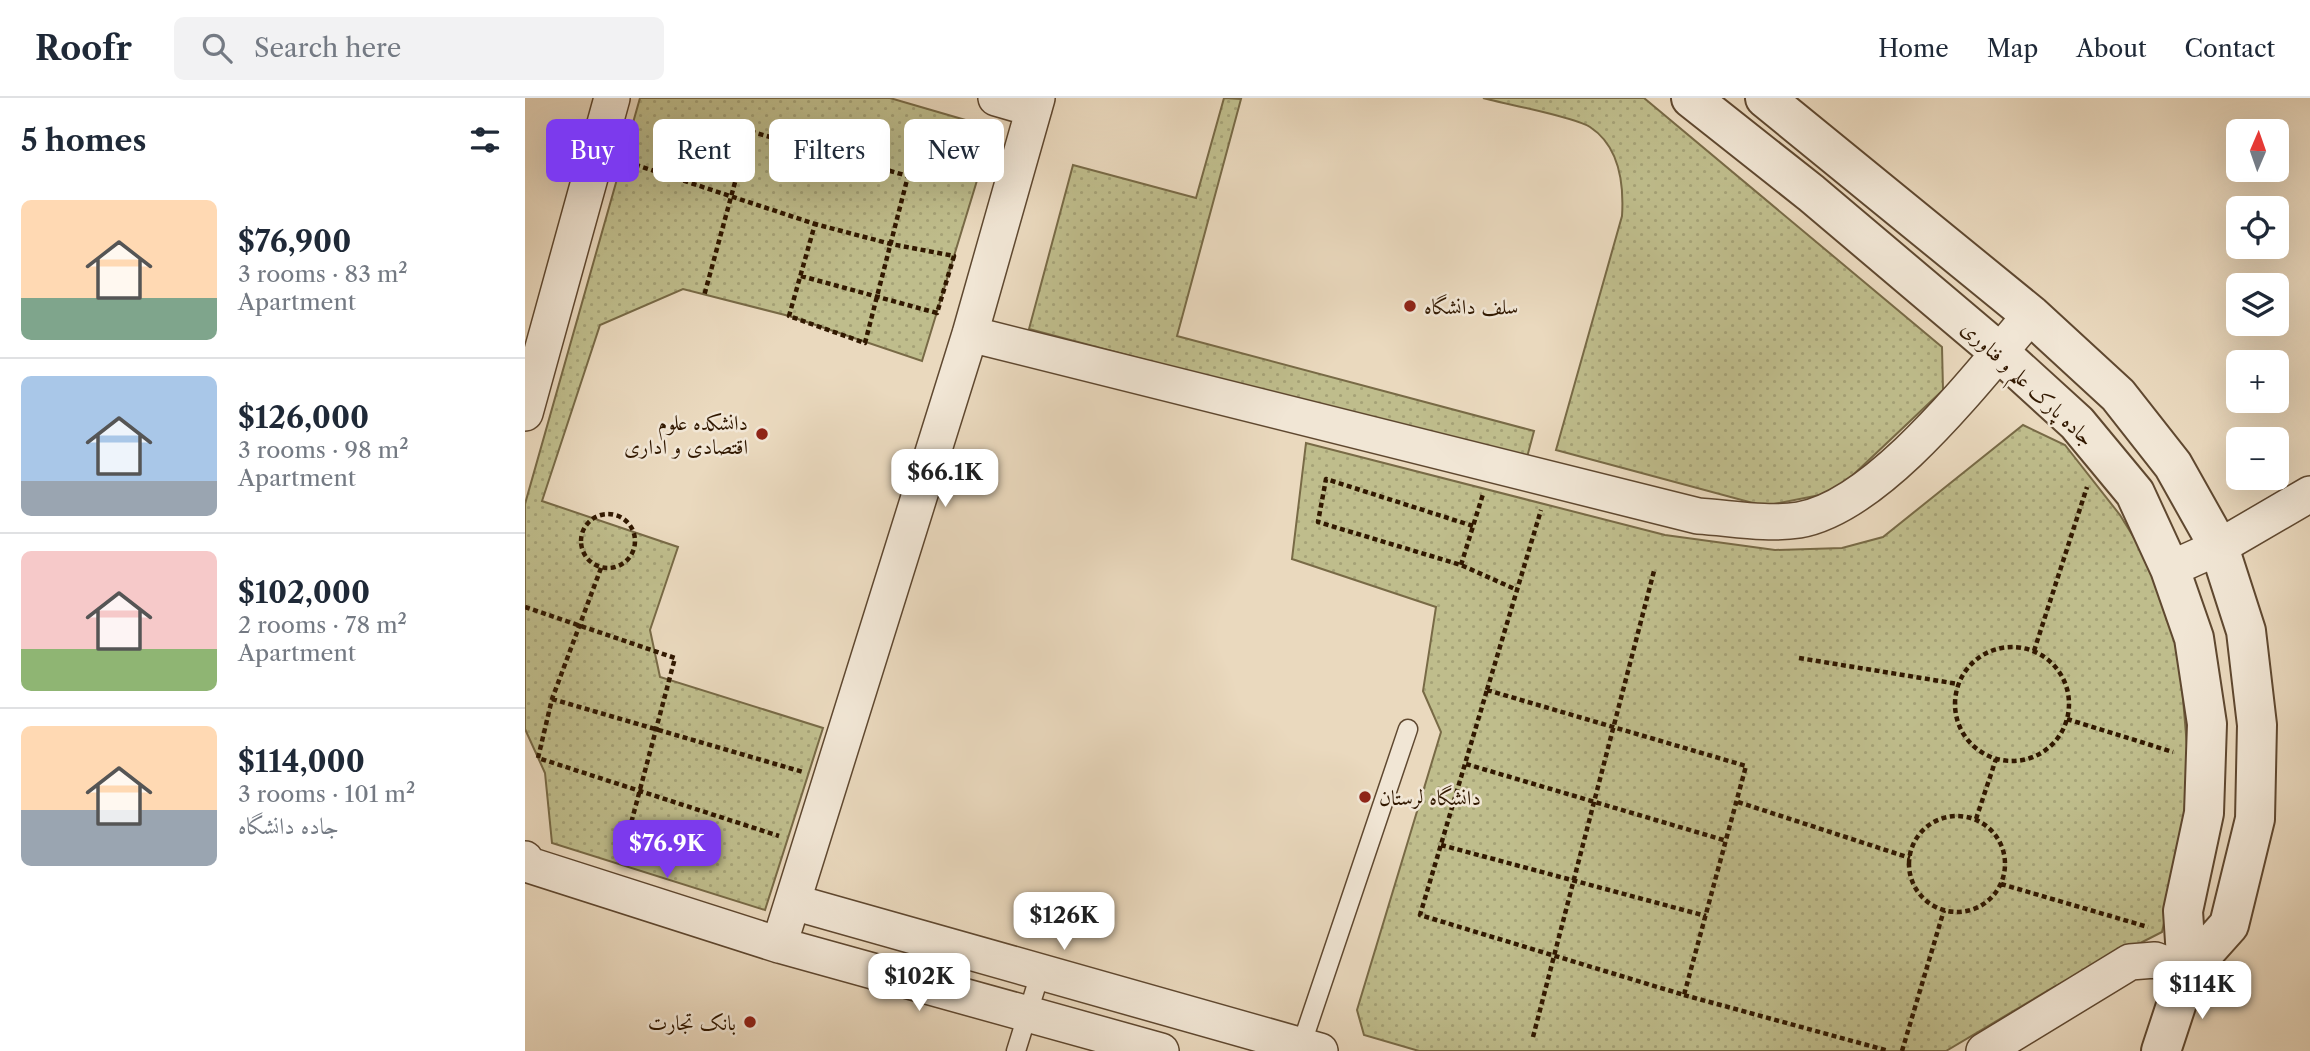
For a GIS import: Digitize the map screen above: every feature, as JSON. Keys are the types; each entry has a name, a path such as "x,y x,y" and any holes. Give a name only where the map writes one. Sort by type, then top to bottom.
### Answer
{"street":[{"path":"606,119 612,98"},
{"path":"779,945 970,334 1035,103 996,98"},
{"name":"جاده پارک علم و فناوری","path":"1691,98 1811,193 1999,352 2077,423 2135,493 2170,569 2194,638 2207,724 2204,813 2183,911 2187,972"},
{"path":"1765,98 2031,315 2118,395 2173,465 2220,547 2246,631 2257,724 2255,820 2229,925 2187,972 2161,1051"},
{"path":"525,413 588,182"},
{"path":"970,334 1698,516 1800,520 1840,504 1885,472 1931,431 2031,315"},
{"path":"2170,569 2220,547 2310,494"},
{"path":"525,859 526,864 779,945 1161,1051"},
{"path":"793,902 1307,1049"},
{"path":"1984,1051 2130,962 2155,960 2187,972"}],"lane":[{"path":"1307,1049 1408,729"},
{"path":"1016,1051 1040,974"}],"path":[{"path":"704,296 749,131 908,176 865,343 789,316 815,224"},
{"path":"639,167 815,224 891,244 954,256 937,313 801,276"},
{"path":"2034,651 2099,450"},
{"path":"1473,526 1326,479 1318,522 1461,565 1517,590"},
{"path":"1461,565 1485,489"},
{"path":"1543,504 1420,915 1684,995 1889,1051"},
{"path":"606,513 622,517 632,528 636,543 630,558 617,567 601,568 588,560 581,546 582,531 591,519 606,513"},
{"path":"601,568 552,699 538,758 810,846"},
{"path":"1533,1037 1654,571"},
{"path":"525,607 675,658 613,892"},
{"path":"2016,647 2034,651 2048,660 2063,679 2069,703 2067,719 2059,736 2047,749 2032,757 2014,761 1996,759 1979,751 1966,738 1957,721 1954,703 1958,684 1967,668 1989,652 2016,647"},
{"path":"1799,658 1958,684"},
{"path":"1487,690 1746,766 1684,995"},
{"path":"552,699 831,780"},
{"path":"2067,719 2206,761"},
{"path":"1976,819 1996,759"},
{"path":"1466,764 1727,841"},
{"path":"1738,802 1910,858"},
{"path":"1961,816 1976,819 1999,840 2005,854 2005,869 2001,884 1983,905 1964,911 1944,910 1921,895 1910,871 1910,858 1914,844 1933,822 1961,816"},
{"path":"1441,845 1706,916"},
{"path":"2001,884 2149,928"},
{"path":"1902,1051 1944,910"}],"shaded area":[{"path":"640,98 890,98 962,119 904,119 904,182 977,182 922,361 789,316 683,289 600,325 542,501 678,547 650,630 660,677 823,728 765,910 552,843 545,773 525,729 525,504 616,182 639,182 639,119 634,119"},
{"path":"1224,98 1241,99 1177,336 1534,431 1526,461 1029,329 1073,165 1196,198"},
{"path":"1483,98 1644,98 1942,347 1943,390 1835,492 1764,506 1556,450 1622,216 1618,167 1608,144 1590,127 1555,115"},
{"path":"2023,425 2065,445 2120,515 2160,580 2179,651 2189,770 2179,857 2162,932 2054,987 1946,1051 1419,1051 1364,1035 1357,1010 1441,732 1423,691 1436,607 1292,559 1306,443 1665,535 1775,550 1842,548 1883,537"}],"place":[{"name":"سلف دانشگاه","path":"1410,306"},
{"name":"دانشکده علوم اقتصادی و اداری","path":"762,434"},
{"name":"دانشگاه لرستان","path":"1365,797"},
{"name":"بانک تجارت","path":"750,1022"}]}
